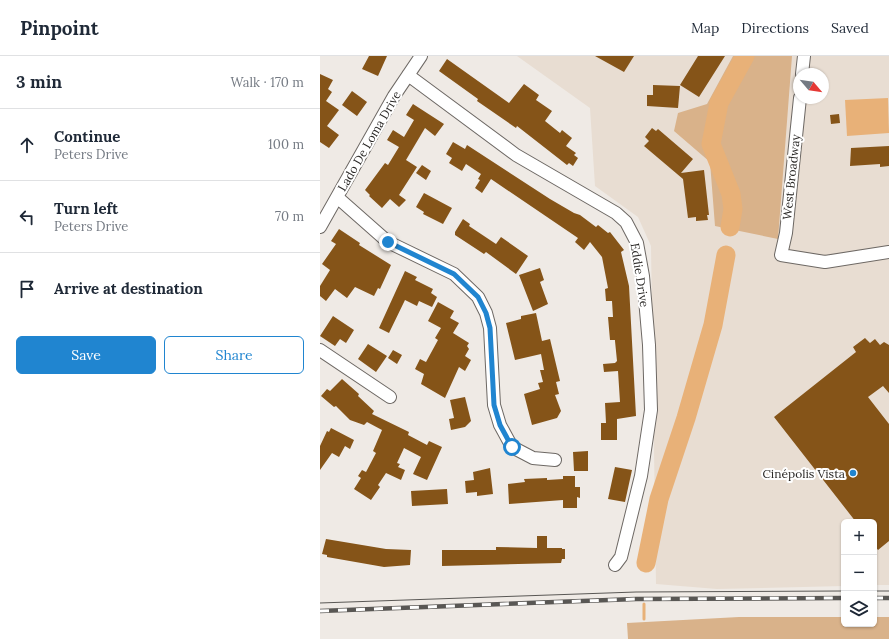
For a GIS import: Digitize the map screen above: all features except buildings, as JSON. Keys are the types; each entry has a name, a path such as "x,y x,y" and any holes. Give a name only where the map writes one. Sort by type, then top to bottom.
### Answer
{"street":[{"name":"Lado De Loma Drive","path":"320,228 394,96 421,56"},
{"path":"803,68 804,56"},
{"name":"Eddie Drive","path":"408,75 516,155 616,213 626,222 637,243 643,276 648,337 651,410 641,476 621,557 615,565"},
{"name":"West Broadway","path":"799,104 785,237 781,255 825,262 889,252"},
{"path":"337,197 388,242 454,274 478,297 486,313 490,328 494,405 500,425 512,447 533,458 555,460"},
{"path":"320,350 390,397"}],"shaded area":[{"path":"517,56 889,56 889,585 877,585 877,519 841,519 841,586 717,589 656,584 651,246 638,217 595,186 590,108"},
{"path":"733,56 792,56 778,239 715,226 710,162 674,131 678,113 707,104"},
{"path":"888,98 889,133 847,136 845,100"},
{"path":"739,617 841,617 841,627 877,627 877,617 889,617 889,639 628,639 627,623"}],"waterway":[{"path":"730,227 733,209 731,194 711,144 719,103 745,56"},
{"path":"646,563 659,499 686,418 713,325 726,255"},
{"path":"644,604 644,619"}],"tram line":[{"path":"320,603 636,592 841,591"},
{"path":"877,591 889,591"}],"railway":[{"path":"320,611 636,599 841,598"},
{"path":"877,598 889,598"}],"place":[{"name":"Cinépolis Vista","path":"853,473"}],"route":[{"path":"388,242 454,274 478,297 486,313 490,328 494,405 500,425 512,447"}]}
